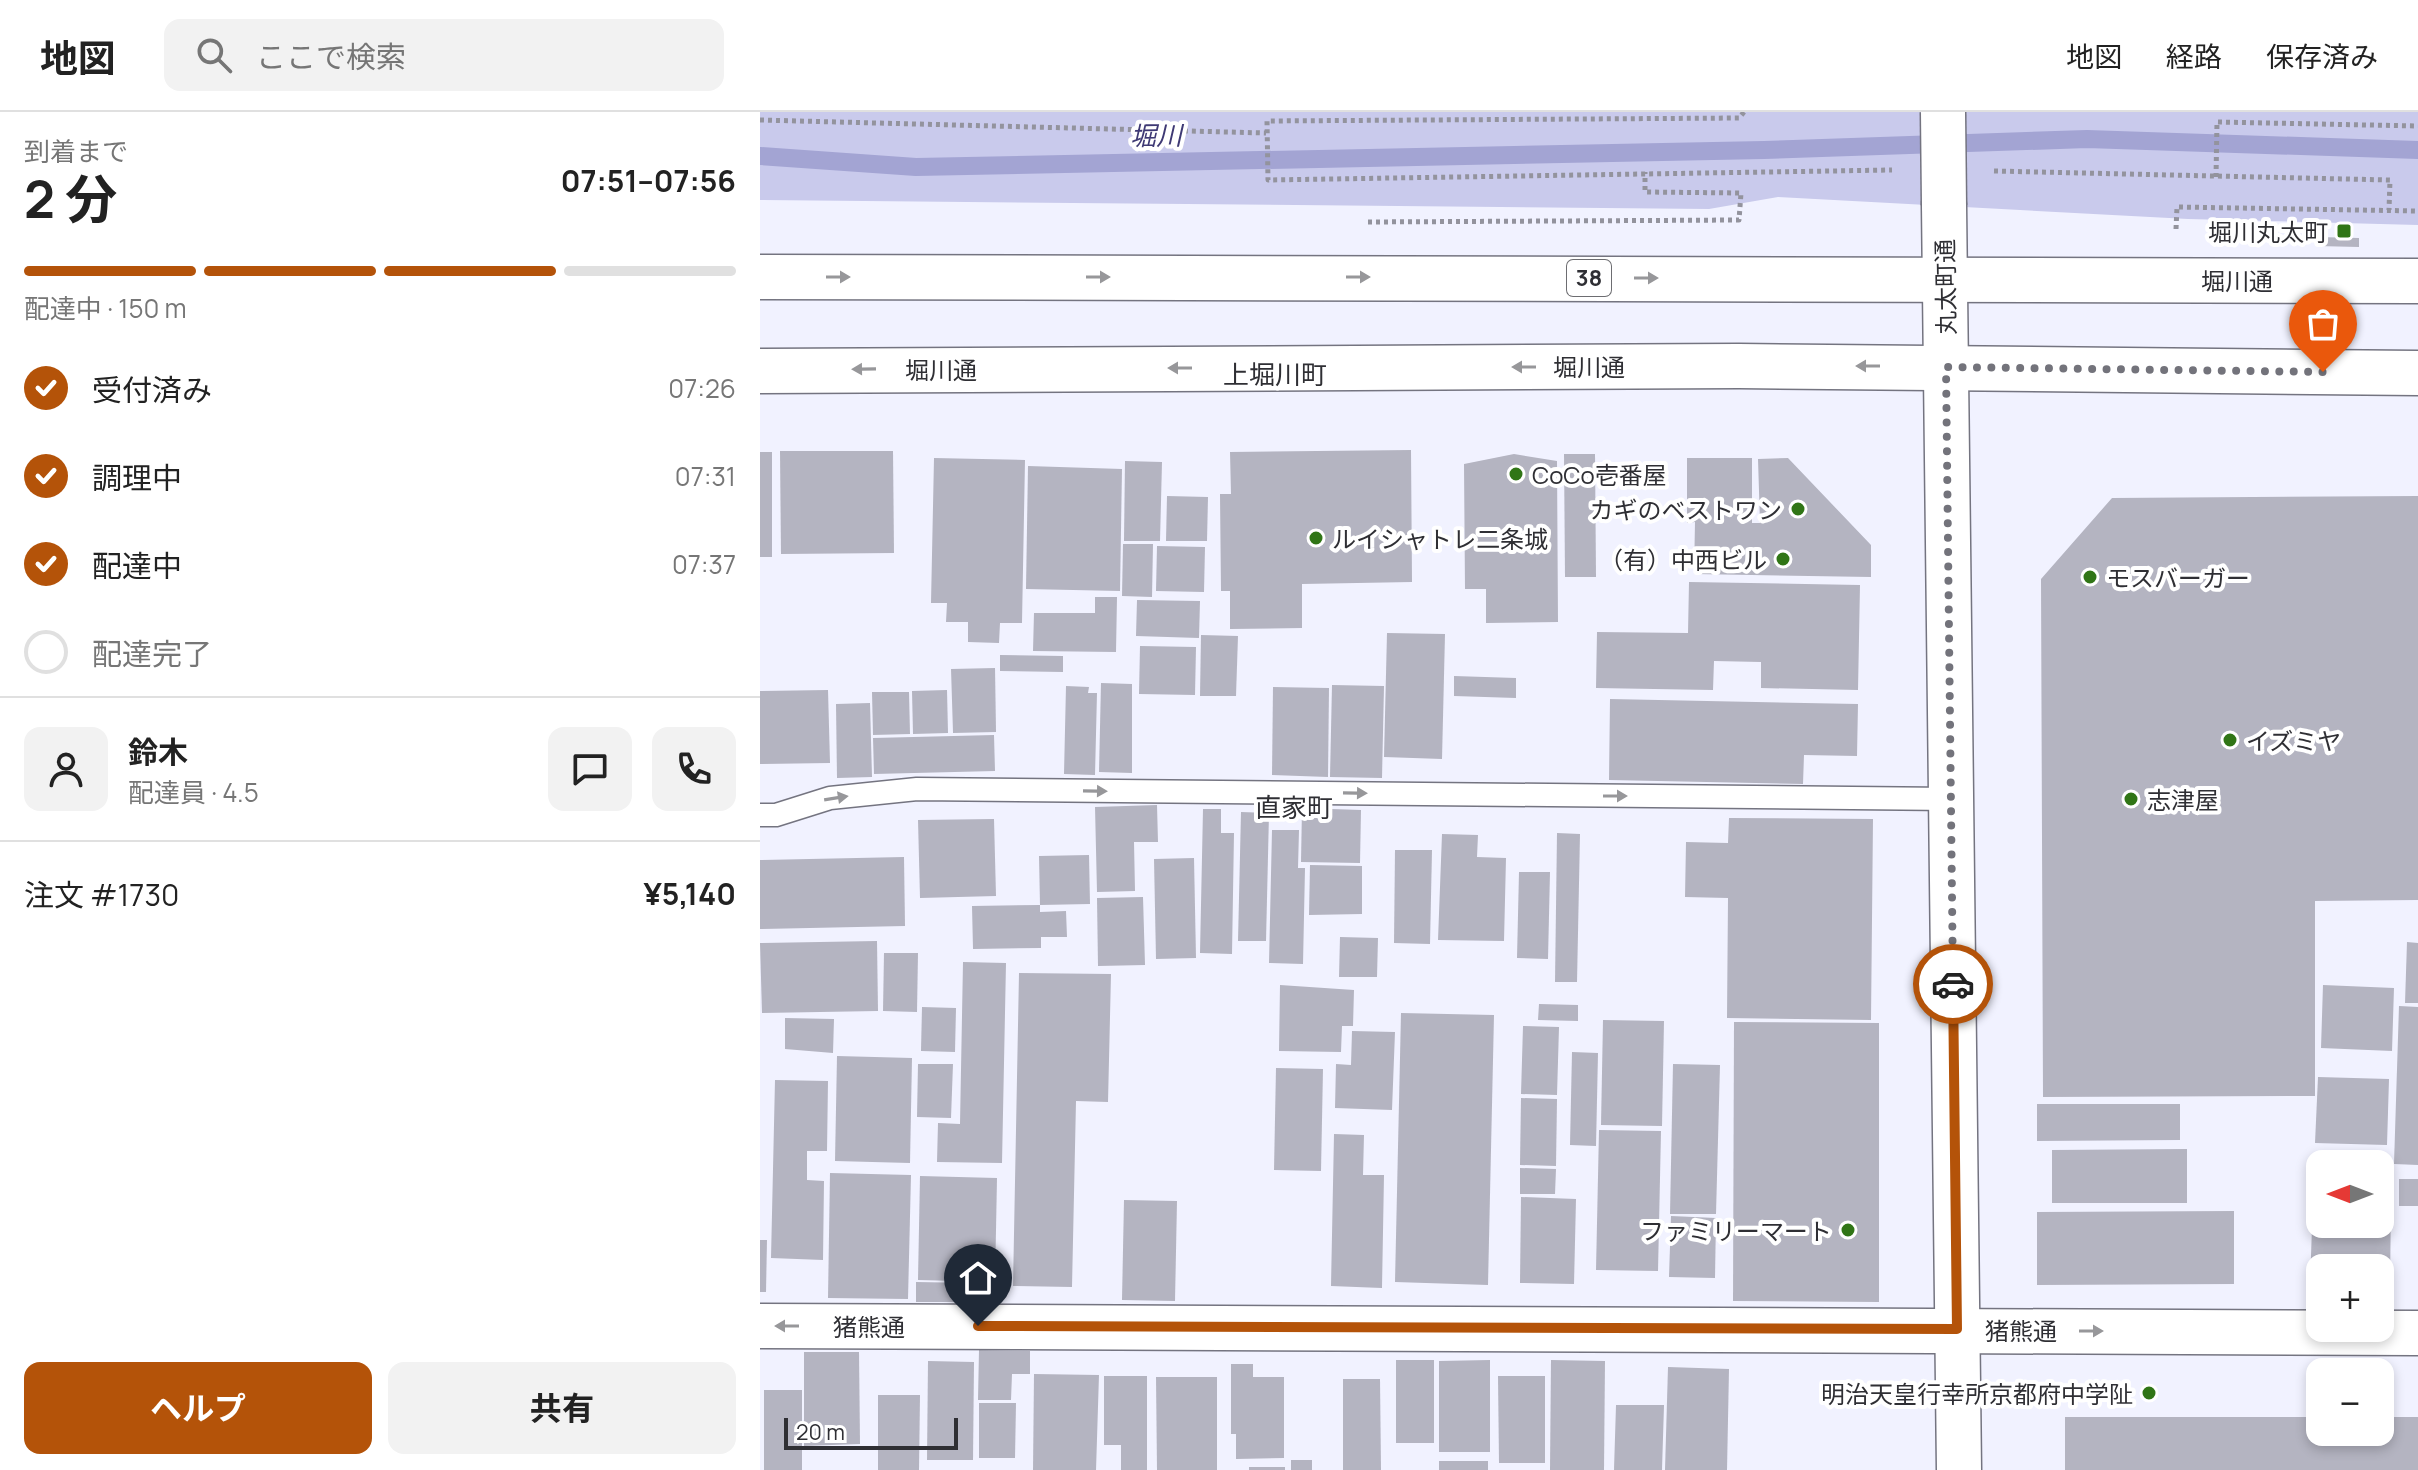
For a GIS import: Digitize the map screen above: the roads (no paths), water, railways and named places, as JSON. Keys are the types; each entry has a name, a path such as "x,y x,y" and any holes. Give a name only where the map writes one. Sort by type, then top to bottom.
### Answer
{"main road":[{"name":"丸太町通","path":"1943,112 1959,1470"},
{"name":"堀川通","path":"760,277 1945,277 2418,281"},
{"name":"堀川通","path":"760,371 1946,367 2418,373"},
{"name":"猪熊通","path":"760,1326 2418,1333"}],"lane":[{"path":"760,815 776,815 830,798 917,789 1951,799"}],"waterway":[{"name":"堀川","path":"760,156 916,167 1764,150 2087,139 2418,150"}],"place":[{"name":"堀川丸太町","path":"2344,231"},
{"name":"CoCo壱番屋","path":"1516,474"},
{"name":"カギのベストワン","path":"1798,509"},
{"name":"ルイシャトレ二条城","path":"1316,538"},
{"name":"（有）中西ビル","path":"1783,559"},
{"name":"モスバーガー","path":"2090,577"},
{"name":"イズミヤ","path":"2230,740"},
{"name":"志津屋","path":"2131,799"},
{"name":"ファミリーマート","path":"1848,1230"},
{"name":"明治天皇行幸所京都府中学阯","path":"2149,1393"}],"district":[{"name":"上堀川町","path":"1275,374"},
{"name":"直家町","path":"1294,807"}]}
